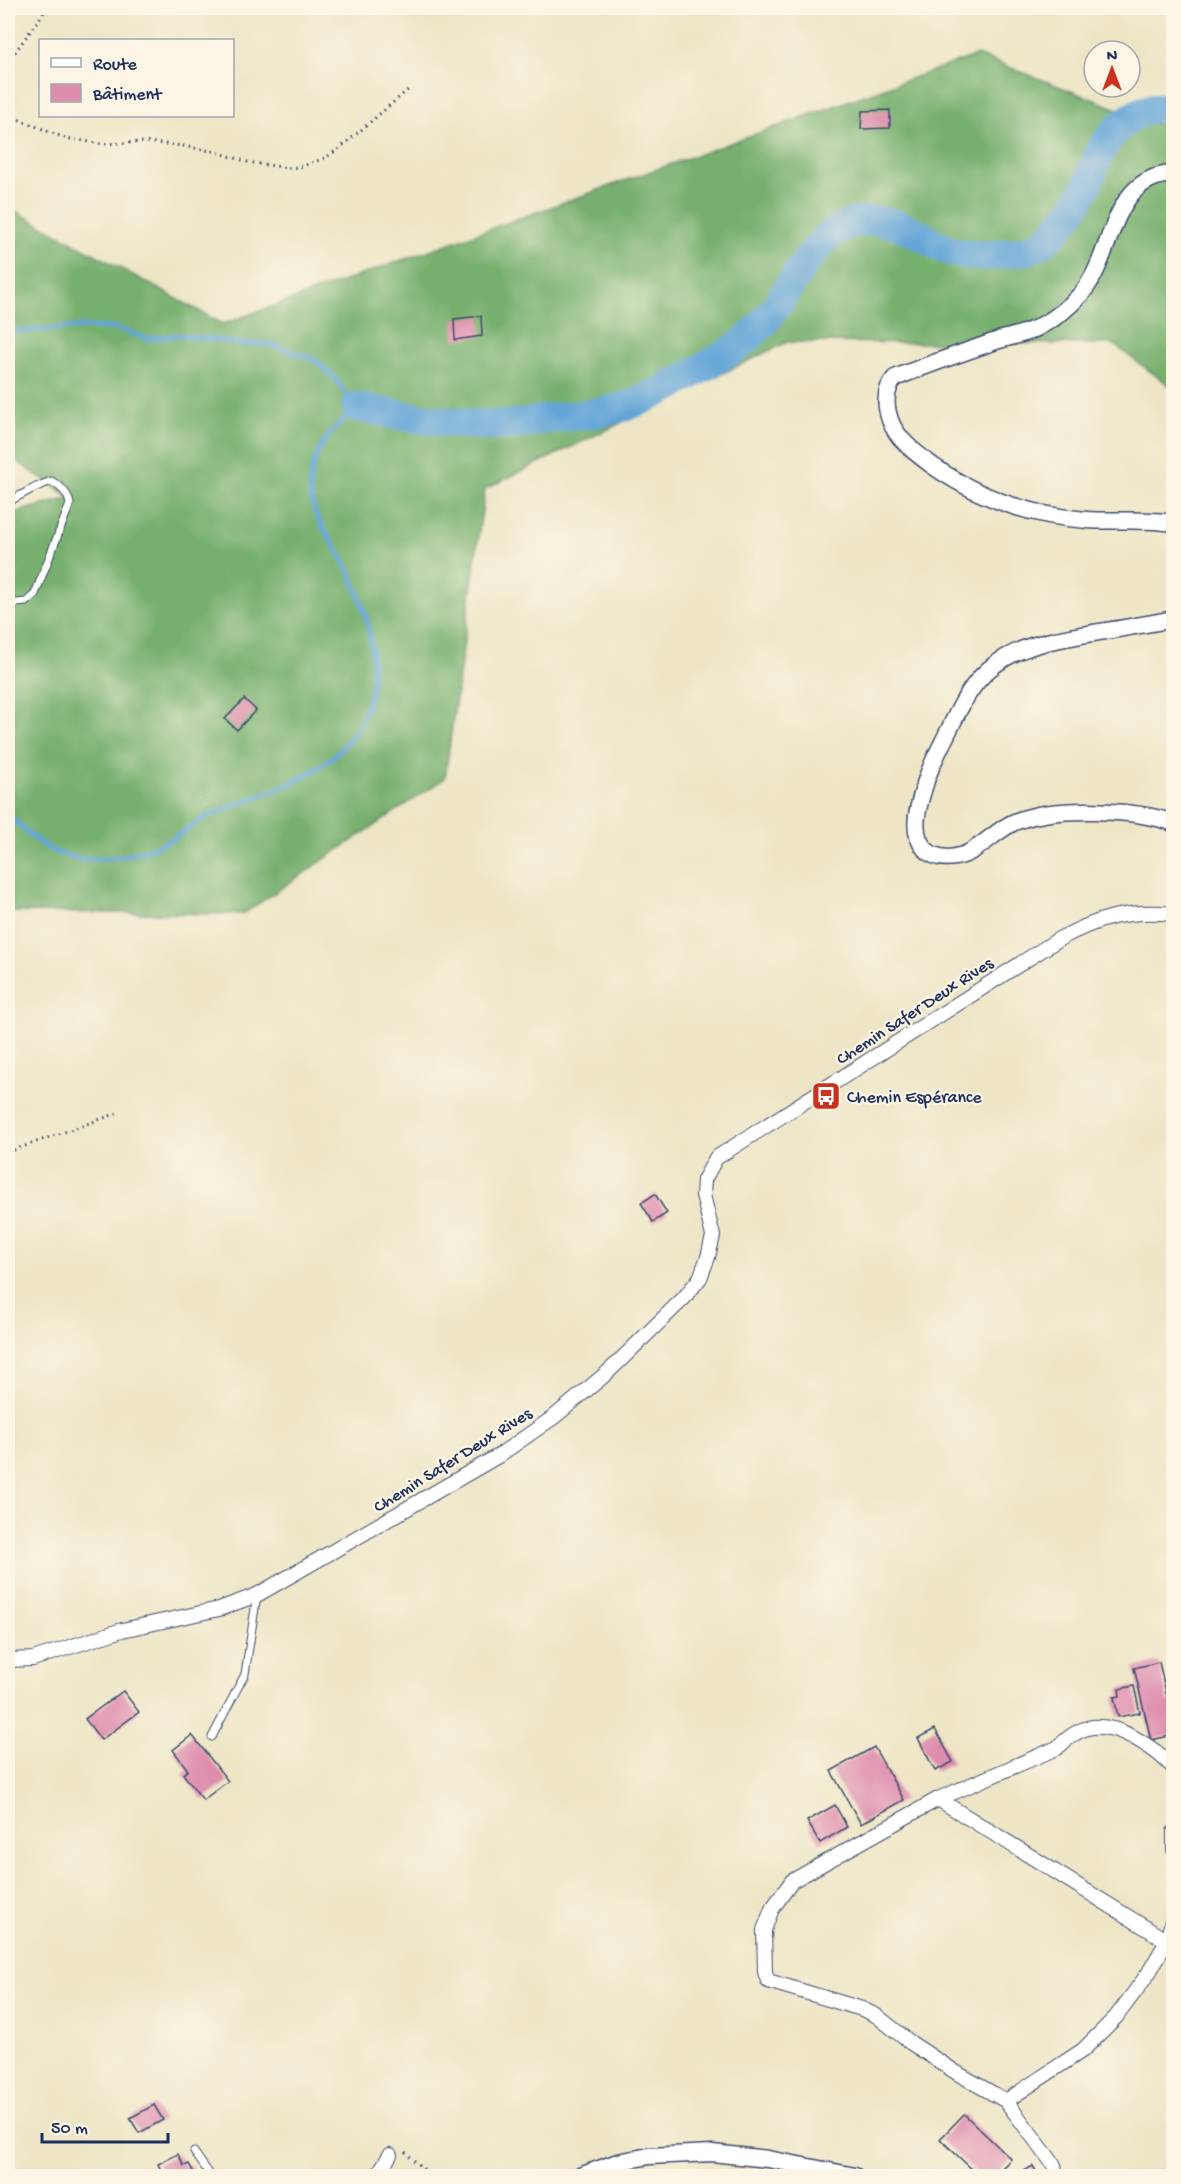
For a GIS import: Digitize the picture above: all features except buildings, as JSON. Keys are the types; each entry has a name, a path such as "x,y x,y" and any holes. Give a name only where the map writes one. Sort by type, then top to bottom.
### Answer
{"street":[{"path":"1173,174 1141,184 1129,195 1092,279 1081,294 1065,309 1042,326 895,378 887,391 886,402 894,430 917,454 951,477 1003,503 1035,513 1087,520 1147,520 1173,523"},
{"path":"1173,620 1023,647 986,671 971,688 928,775 916,822 922,846 930,854 941,857 956,857 1018,821 1045,815 1091,811 1121,812 1155,816 1173,823"},
{"name":"Chemin Safer Deux Rives","path":"8,1660 33,1659 122,1630 219,1609 257,1595 498,1456 554,1417 607,1373 684,1298 700,1278 708,1257 712,1236 703,1195 704,1180 716,1158 1059,939 1090,923 1112,916 1173,914"},
{"path":"1056,2176 1054,2165 1005,2101 920,2049 877,2016 862,2009 768,1981 765,1972 764,1930 772,1908 792,1881 938,1799 1057,1748 1073,1734 1086,1728 1097,1726 1114,1729 1133,1737 1173,1768"},
{"path":"938,1799 1170,1944"},
{"path":"1173,1832 1173,1850"},
{"path":"1005,2101 1083,2050 1116,2017 1170,1944 1173,1914"},
{"path":"580,2176 618,2162 649,2156 712,2153 768,2159 855,2176"},
{"path":"377,2176 390,2155"}],"lane":[{"path":"8,502 51,481 69,496 70,504 34,594 26,602 8,604"},
{"path":"212,1737 245,1674 257,1595"},
{"path":"194,2152 211,2176"}],"path":[{"path":"8,62 48,8"},
{"path":"8,115 65,138 103,144 145,142 183,146 216,152 248,162 288,168 300,167 326,158 409,89"},
{"path":"8,1152 118,1113"},
{"path":"390,2155 398,2150 406,2152 431,2176"}],"green space":[{"path":"977,55 1082,95 1082,99 1092,99 1173,130 1173,388 1113,344 787,342 485,489 445,778 243,914 8,912 8,514 70,498 8,455 8,207 223,324"}],"waterway":[{"path":"357,407 437,421 498,425 598,413 632,404 679,381 750,336 768,318 819,245 844,226 860,221 894,224 947,250 965,255 996,255 1031,249 1045,241 1068,217 1084,192 1100,152 1121,125 1141,112 1152,109 1163,108 1174,111"},
{"path":"8,332 81,327 116,328 149,339 178,335 246,344 268,344 312,358 331,374 357,407 324,441 311,473 311,497 317,517 345,563 355,585 369,634 372,660 371,685 366,709 356,731 340,750 296,781 209,816 154,847 105,859 72,857 42,844 8,815"}],"place":[{"name":"Chemin Espérance","path":"826,1096"}]}
